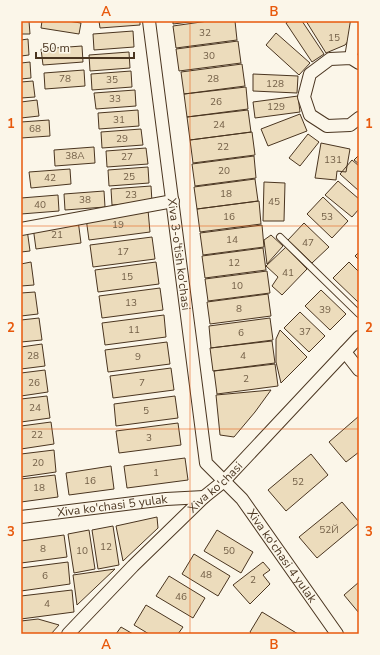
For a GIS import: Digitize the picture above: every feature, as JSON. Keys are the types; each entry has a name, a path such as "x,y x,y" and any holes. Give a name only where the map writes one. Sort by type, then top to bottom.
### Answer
{"street":[{"name":"Xiva 3-o'tish ko'chasi","path":"149,21 206,463 224,481"},
{"path":"357,21 355,61 330,59 310,74 304,98 310,115 327,126 350,125 359,118"},
{"path":"21,229 173,201"},
{"name":"Xiva ko'chasi","path":"68,634 133,566 204,497 224,481 359,337"},
{"path":"345,352 359,370"},
{"name":"Xiva ko'chasi 4 yulak","path":"224,481 242,499 334,633"},
{"name":"Xiva ko'chasi 5 yulak","path":"21,517 166,499 204,497"}],"lane":[{"path":"280,237 359,314"}],"building":[{"path":"21,21 29,21 30,34 21,34"},
{"path":"42,21 68,21 81,23 79,34 41,28"},
{"path":"99,21 140,21 140,25 100,28"},
{"path":"173,21 198,21 173,24"},
{"path":"208,21 235,21 237,40 176,48 173,26"},
{"path":"289,21 302,21 324,54 312,62 286,23"},
{"path":"306,21 358,21 356,31 345,45 326,53"},
{"path":"133,31 134,47 94,50 93,34"},
{"path":"276,33 310,63 299,75 266,45"},
{"path":"28,39 29,55 21,56 21,40"},
{"path":"238,41 241,63 179,71 176,49"},
{"path":"82,46 83,62 43,65 41,49"},
{"path":"129,52 130,68 90,71 89,55"},
{"path":"30,62 31,78 21,79 21,63"},
{"path":"242,64 245,86 184,94 181,72"},
{"path":"84,70 85,86 45,89 44,73"},
{"path":"131,71 132,87 92,90 91,74"},
{"path":"253,74 298,76 297,93 253,91"},
{"path":"33,81 35,97 21,98 21,82"},
{"path":"246,87 248,109 187,117 184,94"},
{"path":"135,90 136,106 96,109 94,93"},
{"path":"298,96 300,112 255,118 253,102"},
{"path":"37,100 39,116 21,118 21,102"},
{"path":"138,110 139,126 99,129 98,113"},
{"path":"248,110 251,132 190,140 187,117"},
{"path":"300,114 307,131 268,146 261,129"},
{"path":"49,120 50,136 21,138 21,122"},
{"path":"141,129 143,145 102,148 101,132"},
{"path":"252,132 255,155 193,163 190,140"},
{"path":"308,134 319,142 300,166 289,158"},
{"path":"321,143 350,149 346,172 337,171 336,180 315,178"},
{"path":"94,147 95,163 55,166 54,150"},
{"path":"146,148 148,164 107,167 106,151"},
{"path":"359,155 359,164 354,160"},
{"path":"254,156 256,178 195,186 192,164"},
{"path":"352,160 359,166 359,191 340,174"},
{"path":"148,167 149,183 109,186 108,170"},
{"path":"70,169 71,184 31,188 29,172"},
{"path":"255,179 258,201 197,209 194,187"},
{"path":"338,181 359,199 359,209 352,217 325,195"},
{"path":"264,182 285,183 284,221 263,221"},
{"path":"151,186 152,202 112,205 111,189"},
{"path":"104,191 105,207 65,210 64,194"},
{"path":"58,195 59,211 21,214 21,198"},
{"path":"323,197 348,221 332,238 307,214"},
{"path":"259,201 261,224 200,232 197,209"},
{"path":"148,210 150,232 89,240 86,218"},
{"path":"78,220 81,243 36,249 33,227"},
{"path":"304,223 329,247 312,263 288,240"},
{"path":"262,225 264,247 203,255 200,233"},
{"path":"21,229 27,229 30,251 21,252"},
{"path":"271,235 283,246 267,264 264,240"},
{"path":"152,237 155,259 93,267 90,245"},
{"path":"286,247 307,269 282,295 272,286 278,277 266,266"},
{"path":"263,248 266,270 205,278 202,256"},
{"path":"359,252 359,260 355,256"},
{"path":"31,262 34,285 21,286 21,264"},
{"path":"156,262 159,284 98,292 95,270"},
{"path":"349,262 359,272 358,302 333,278"},
{"path":"267,271 270,293 208,301 205,279"},
{"path":"160,288 163,310 102,318 99,296"},
{"path":"321,290 346,314 330,330 305,306"},
{"path":"35,292 38,314 21,316 21,293"},
{"path":"268,294 271,316 210,324 207,302"},
{"path":"300,312 325,336 309,352 284,328"},
{"path":"164,315 166,337 105,345 102,323"},
{"path":"39,318 42,340 21,342 21,320"},
{"path":"270,318 273,340 211,348 209,326"},
{"path":"280,330 307,357 281,383 276,362 276,339"},
{"path":"272,341 275,363 213,371 210,348"},
{"path":"167,342 170,364 108,372 105,350"},
{"path":"42,344 45,366 21,369 21,347"},
{"path":"275,364 278,386 217,394 214,371"},
{"path":"171,368 174,390 113,398 110,376"},
{"path":"45,370 48,392 21,396 21,373"},
{"path":"271,390 234,437 220,435 216,395"},
{"path":"47,396 50,418 21,422 21,399"},
{"path":"175,396 178,418 116,426 114,404"},
{"path":"359,416 359,452 346,462 329,442"},
{"path":"51,422 54,444 21,449 21,426"},
{"path":"178,423 181,445 119,453 116,431"},
{"path":"54,450 56,472 21,477 21,454"},
{"path":"311,454 328,475 286,511 268,490"},
{"path":"185,458 188,480 127,488 124,466"},
{"path":"111,466 114,489 69,495 66,473"},
{"path":"55,475 58,497 21,502 21,479"},
{"path":"342,502 359,523 317,558 299,537"},
{"path":"157,517 158,528 123,561 116,526"},
{"path":"113,526 119,565 98,569 92,530"},
{"path":"89,530 95,569 74,573 68,534"},
{"path":"217,530 253,552 241,573 204,551"},
{"path":"64,535 67,557 21,563 21,541"},
{"path":"194,554 230,576 218,596 182,574"},
{"path":"68,562 70,584 21,591 21,568"},
{"path":"263,562 270,570 263,575 270,584 250,604 233,585"},
{"path":"115,569 77,605 73,575"},
{"path":"169,576 205,598 193,618 156,596"},
{"path":"359,582 359,613 344,595"},
{"path":"72,590 74,612 21,619 21,596"},
{"path":"146,605 183,627 178,634 149,634 134,625"},
{"path":"262,612 298,634 252,634 250,632"},
{"path":"38,619 59,625 51,634 21,634 21,621"},
{"path":"121,627 133,634 116,634"}]}
